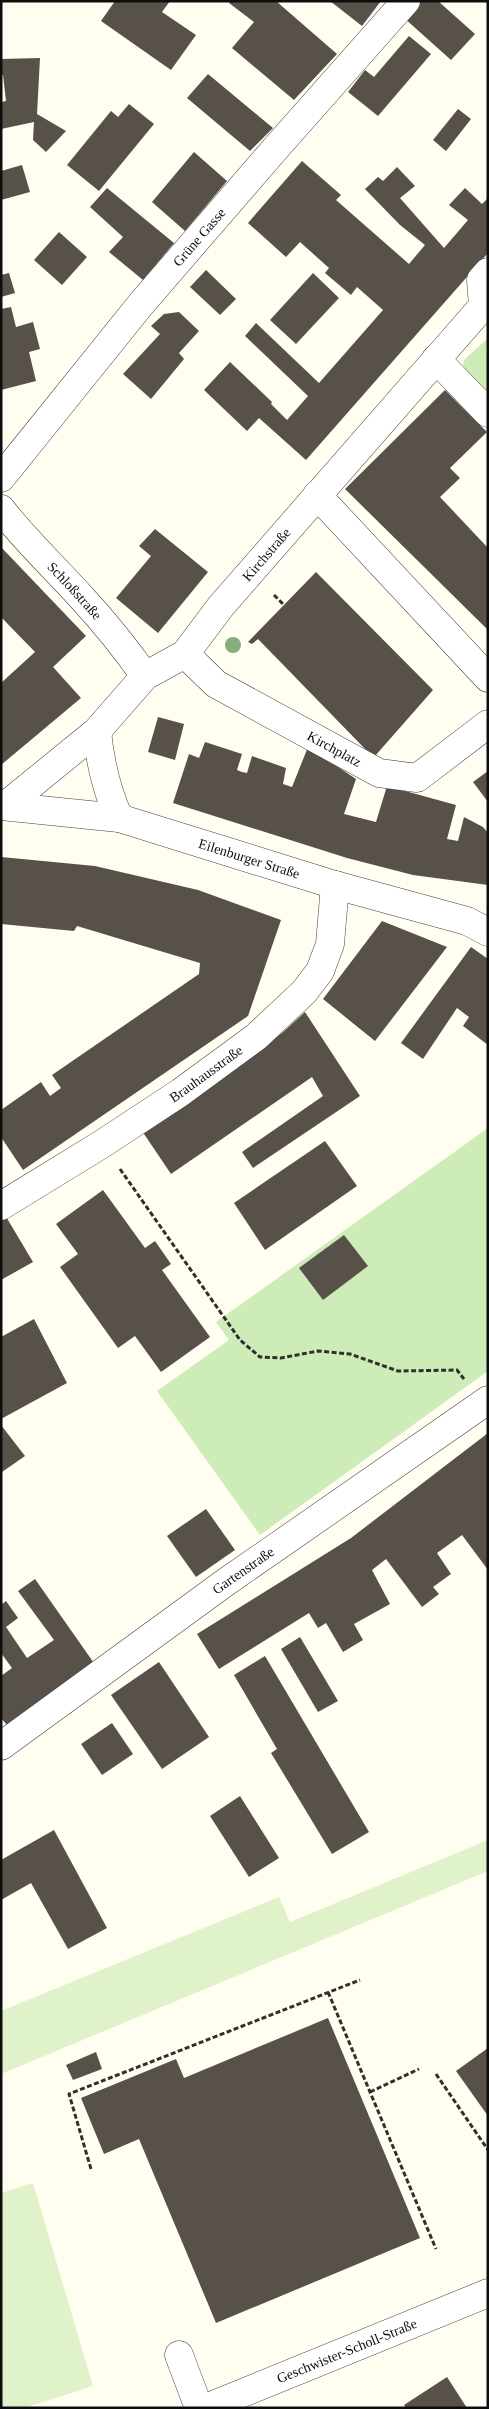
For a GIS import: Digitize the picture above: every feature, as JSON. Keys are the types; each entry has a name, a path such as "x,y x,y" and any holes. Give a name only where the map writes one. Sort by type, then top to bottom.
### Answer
{"street":[{"name":"Grüne Gasse","path":"1,478 141,304 406,1"},
{"name":"Kirchstraße","path":"3,806 97,731 145,676 184,654 221,606 317,495 436,359 485,308 481,280 488,272"},
{"path":"436,359 488,413"},
{"path":"317,495 488,678"},
{"name":"Schloßstraße","path":"1,509 20,533 82,597 121,642 145,676"},
{"name":"Kirchplatz","path":"184,654 216,684 379,773 417,778 488,724"},
{"path":"97,731 100,762 106,789 119,818"},
{"name":"Eilenburger Straße","path":"3,806 119,818 335,885 467,921 488,932"},
{"name":"Brauhausstraße","path":"1,1206 102,1144 181,1092 256,1037 304,992 320,972 330,944 335,885"},
{"name":"Gartenstraße","path":"1,1746 218,1588 487,1401"},
{"name":"Geschwister-Scholl-Straße","path":"206,2408 488,2293"},
{"path":"179,2355 199,2408"}],"path":[{"path":"273,593 284,605"},
{"path":"102,1144 240,1340 260,1357 281,1358 318,1350 350,1354 398,1371 456,1370 487,1401"},
{"path":"91,2169 69,2094 360,1980"},
{"path":"328,1992 436,2249"},
{"path":"370,2092 419,2069"},
{"path":"436,2074 488,2150"}],"green space":[{"path":"488,338 488,393 467,373 463,365 464,360"},
{"path":"488,1128 488,1371 260,1535 157,1391 229,1340 216,1322"},
{"path":"488,1840 488,1871 1,2074 1,2011 279,1897 290,1922"},
{"path":"33,2183 93,2386 24,2408 1,2408 1,2193"}],"building":[{"path":"115,1 170,1 162,12 196,35 171,70 101,21"},
{"path":"230,1 276,1 337,54 294,100 232,48 254,22 229,3"},
{"path":"330,1 381,1 362,26"},
{"path":"418,1 438,1 475,34 451,60 403,17"},
{"path":"409,36 431,54 378,116 348,92 365,70 374,77"},
{"path":"40,58 37,114 66,131 46,152 33,140 34,122 1,129 1,102 6,101 3,75 1,75 1,59"},
{"path":"208,74 273,128 250,151 187,98"},
{"path":"129,104 154,124 99,191 67,165 111,111 118,117"},
{"path":"458,109 471,119 446,151 433,140"},
{"path":"194,152 227,181 185,231 152,202"},
{"path":"302,161 341,195 336,200 409,264 425,245 400,225 365,189 378,177 383,181 397,167 415,186 400,198 444,248 468,220 449,205 465,188 482,204 488,198 488,253 306,460 259,418 247,431 204,390 230,362 272,402 271,404 287,420 308,396 245,336 256,323 319,383 383,310 357,287 351,295 325,273 329,268 300,242 286,257 248,223"},
{"path":"22,165 30,192 1,200 1,171"},
{"path":"107,188 174,243 143,280 109,252 123,237 90,207"},
{"path":"59,232 87,257 62,285 34,260"},
{"path":"206,270 236,299 220,315 190,287"},
{"path":"9,273 15,293 1,297 1,275"},
{"path":"313,273 339,298 296,344 270,320"},
{"path":"11,307 16,327 33,322 40,349 29,352 36,381 1,390 1,309"},
{"path":"179,312 199,331 179,353 184,359 151,399 123,374 160,334 151,326 164,314"},
{"path":"445,390 487,432 450,468 460,478 440,497 488,548 488,630 345,489"},
{"path":"155,529 208,572 158,633 116,598 151,556 139,546"},
{"path":"1,547 86,636 53,667 81,698 1,765 1,683 35,652 1,617"},
{"path":"316,572 433,690 368,764 369,753 258,639 252,644 248,642"},
{"path":"158,717 184,724 175,760 148,752"},
{"path":"205,742 242,754 237,770 242,772 247,773 252,756 286,768 283,784 292,787 308,747 356,779 344,814 376,822 387,786 456,805 447,839 458,841 464,817 483,827 488,833 488,885 413,875 347,858 173,803 189,754 199,758"},
{"path":"488,771 488,802 473,782"},
{"path":"1,857 95,866 198,890 281,920 248,1016 23,1170 1,1137 1,1110 41,1082 50,1096 61,1088 52,1075 199,974 200,963 77,926 74,931 1,924"},
{"path":"382,921 447,947 375,1041 323,999"},
{"path":"471,947 488,959 488,1045 463,1026 469,1017 457,1008 423,1059 401,1043"},
{"path":"305,1012 360,1096 253,1168 242,1152 323,1096 312,1077 171,1174 140,1128 282,1033"},
{"path":"325,1141 357,1186 265,1250 234,1203"},
{"path":"103,1190 145,1248 155,1241 171,1264 162,1270 210,1337 161,1372 135,1336 118,1348 60,1267 78,1254 56,1224"},
{"path":"5,1215 33,1262 1,1280 1,1218"},
{"path":"344,1235 368,1266 323,1300 299,1268"},
{"path":"34,1319 67,1383 1,1419 1,1337"},
{"path":"1,1425 25,1456 2,1472 1,1471"},
{"path":"488,1433 488,1570 462,1535 437,1553 451,1574 433,1587 439,1594 422,1607 386,1559 372,1570 390,1604 354,1624 363,1640 343,1652 326,1623 318,1628 309,1613 219,1669 197,1634 351,1538"},
{"path":"206,1509 235,1550 196,1577 167,1536"},
{"path":"35,1579 96,1666 7,1725 1,1718 1,1676 12,1668 1,1653 1,1605 6,1601 18,1618 6,1627 27,1658 54,1640 18,1591"},
{"path":"300,1637 338,1701 318,1712 281,1649"},
{"path":"265,1656 369,1832 332,1854 271,1753 277,1749 234,1675"},
{"path":"159,1662 209,1737 162,1769 111,1695"},
{"path":"112,1723 133,1754 102,1775 81,1744"},
{"path":"240,1796 279,1858 249,1877 210,1816"},
{"path":"54,1830 107,1928 68,1949 31,1883 1,1900 1,1860"},
{"path":"328,2018 420,2238 216,2323 139,2139 104,2154 81,2098 176,2059 184,2078"},
{"path":"488,2048 488,2116 456,2071"},
{"path":"96,2052 102,2069 73,2080 66,2065"},
{"path":"447,2377 467,2408 406,2408 404,2405"}]}
